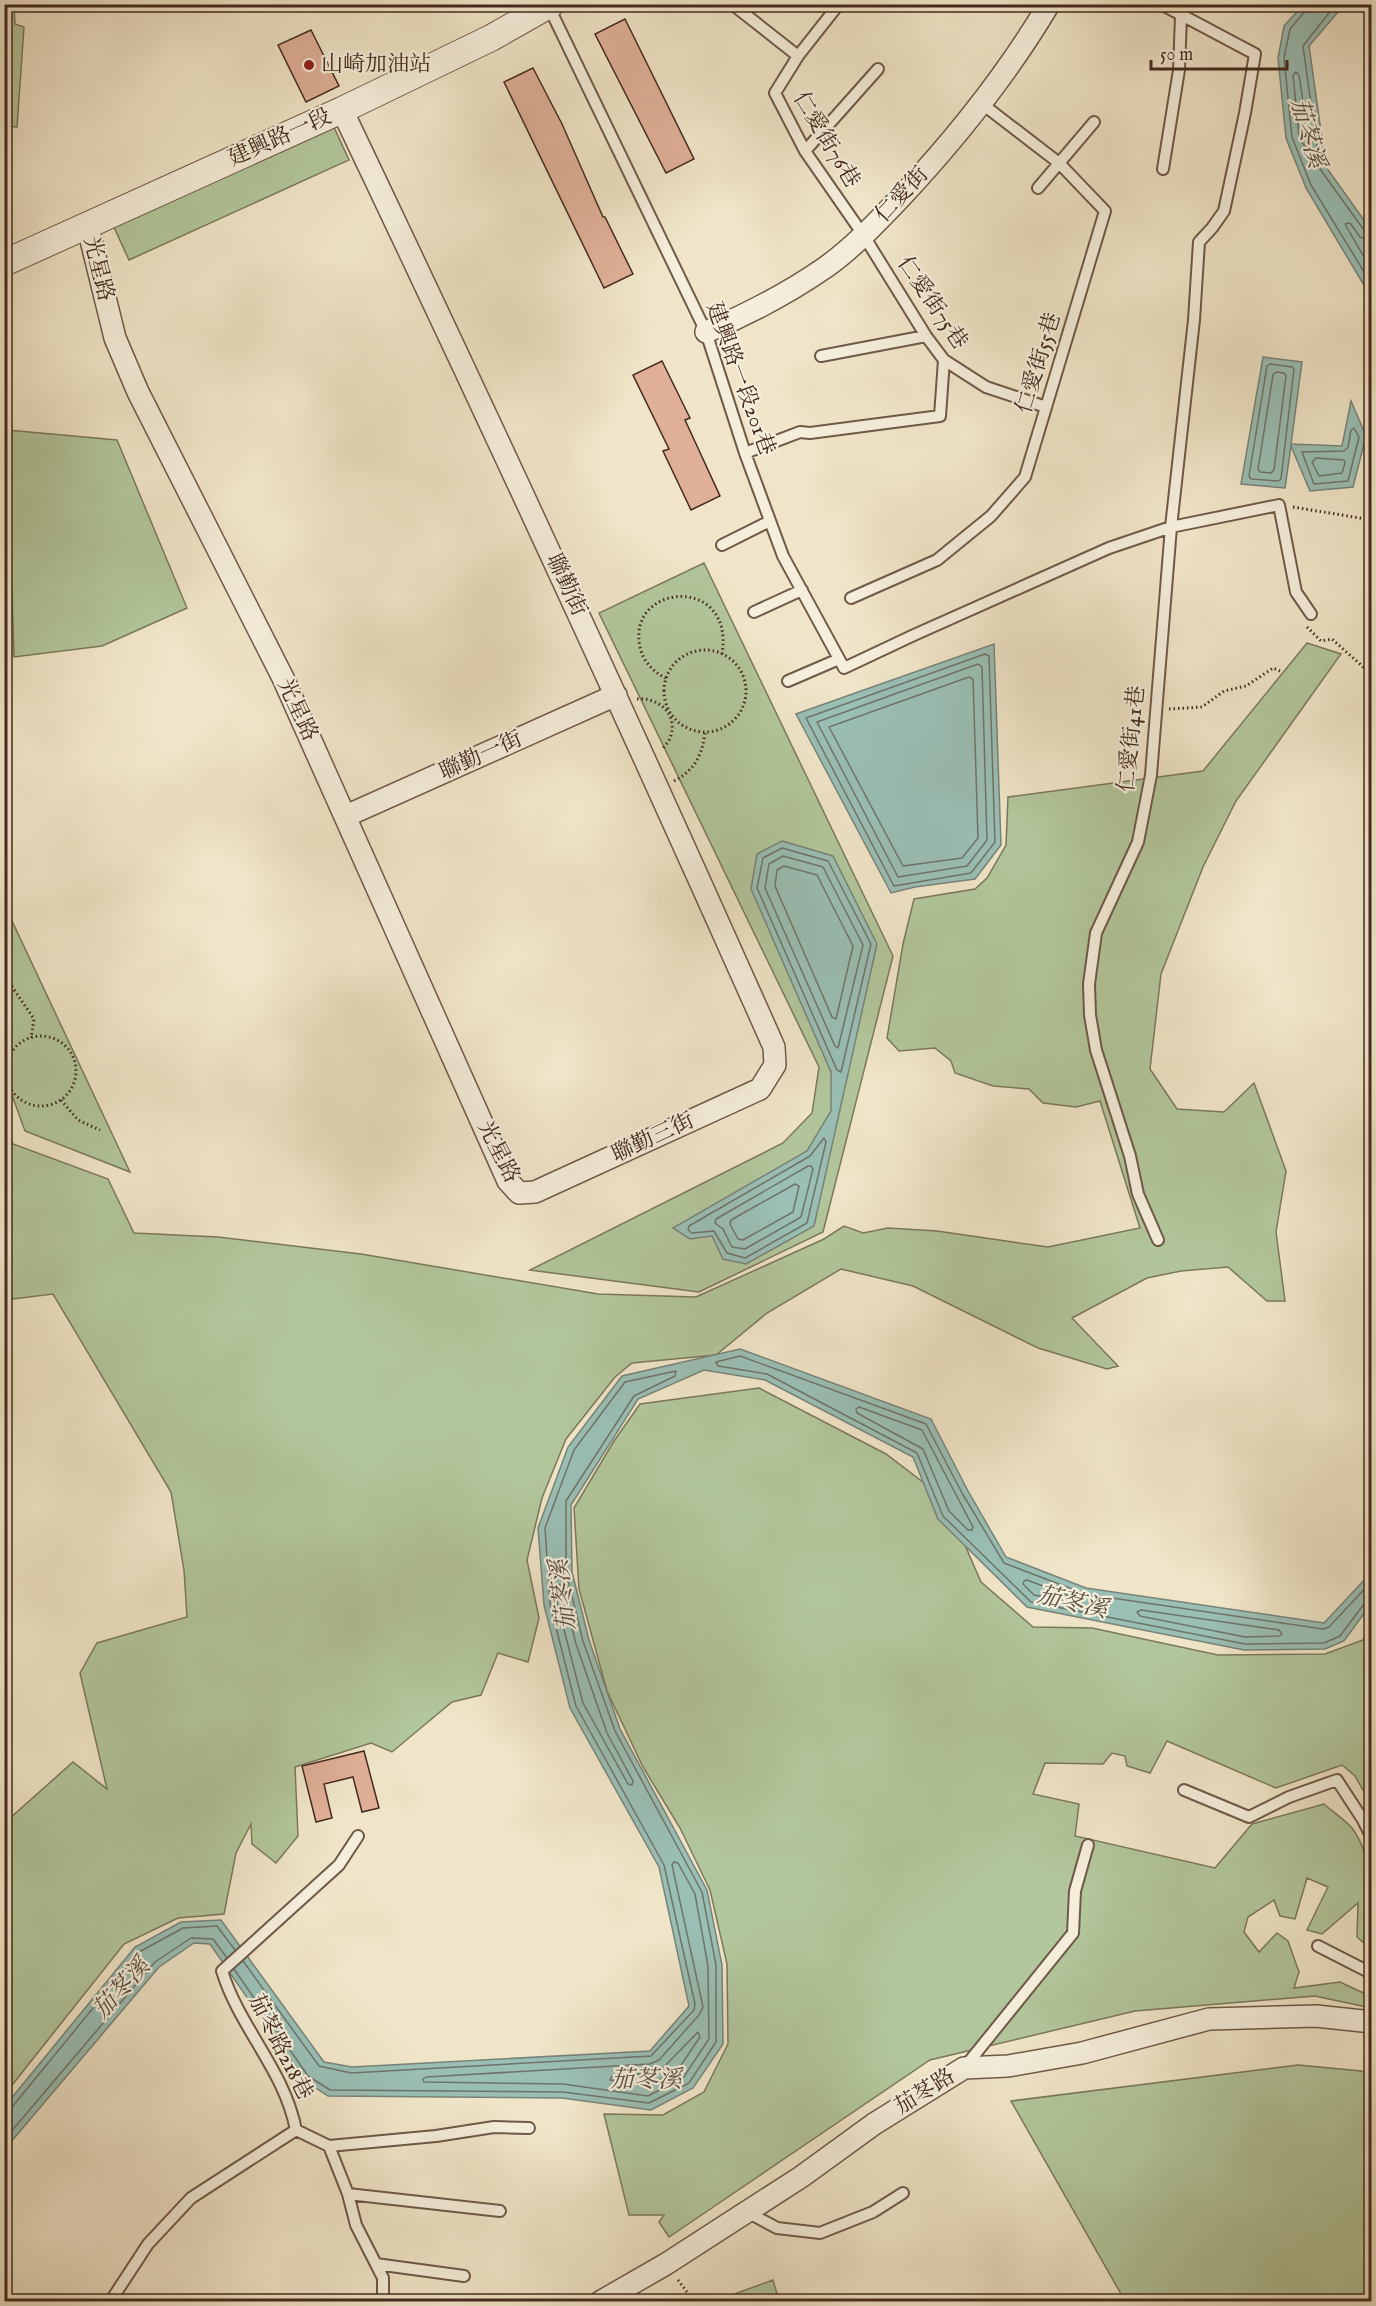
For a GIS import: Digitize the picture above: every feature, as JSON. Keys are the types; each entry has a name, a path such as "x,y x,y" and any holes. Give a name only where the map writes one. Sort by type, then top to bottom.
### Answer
{"street":[{"name":"仁愛街","path":"706,332 741,317 826,267 864,236 923,173 981,103 1035,28 1048,4"},
{"name":"建興路一段","path":"4,263 342,110 491,38 550,6"},
{"name":"聯勤街","path":"342,110 467,372 660,789 774,1047 775,1065"},
{"name":"光星路","path":"87,224 116,338 138,392 283,678 508,1181 519,1193"},
{"name":"聯勤一街","path":"346,816 619,700"},
{"name":"聯勤三街","path":"519,1193 534,1192 760,1089 775,1065"},
{"name":"茄苳路","path":"600,2301 666,2264 801,2177 874,2124 964,2068 1008,2066 1082,2053 1209,2019 1316,2016 1371,2022"}],"lane":[{"path":"732,4 798,56 839,4"},
{"path":"1161,4 1181,16"},
{"path":"1163,169 1179,70 1181,16 1184,4"},
{"name":"建興路一段201巷","path":"550,6 706,332 745,453 783,555 842,664"},
{"name":"仁愛街41巷","path":"1158,1240 1138,1194 1130,1156 1096,1050 1090,1015 1089,984 1096,933 1138,842 1151,775 1171,527 1194,320 1199,242 1224,211 1255,54 1181,16"},
{"name":"仁愛街76巷","path":"798,56 775,93 805,151 864,236"},
{"path":"805,151 878,69"},
{"name":"仁愛街55巷","path":"851,598 937,560 991,516 1024,477 1104,211 1059,163 981,103"},
{"path":"1038,188 1094,122"},
{"name":"仁愛街75巷","path":"864,236 926,336 944,360 986,387 1046,407"},
{"path":"821,356 926,336"},
{"path":"745,453 800,432 810,433 940,416 944,360"},
{"path":"789,681 842,664 914,635 1109,548 1171,527 1279,505 1296,592 1311,614"},
{"path":"722,545 770,521"},
{"path":"754,612 801,590"},
{"path":"1184,1790 1249,1817 1289,1797 1337,1780 1363,1820 1371,1839"},
{"name":"茄苳路218巷","path":"329,2146 296,2130 291,2106 279,2078 238,2010 222,1971 339,1865 358,1836"},
{"path":"964,2068 1073,1933 1075,1891 1088,1845"},
{"path":"1318,1946 1368,1971 1371,1977"},
{"path":"383,2301 383,2278 356,2225 348,2194 329,2146 436,2136 494,2127 528,2128"},
{"path":"110,2301 148,2244 191,2198 296,2130"},
{"path":"747,2212 777,2228 820,2233 873,2212 903,2193"},
{"path":"348,2194 500,2211"},
{"path":"376,2264 464,2276"}],"path":[{"path":"1279,505 1371,520"},
{"path":"666,678 648,666 641,654 638,640 640,626 646,613 668,597 682,595 696,598 708,605 718,616 723,629 722,654"},
{"path":"1311,614 1306,629 1321,641 1332,639 1370,673"},
{"path":"619,700 646,698 657,702 667,709 685,728 705,733 724,728 735,719 743,708 746,694 745,680 738,667 722,654 701,650 688,653 677,660 666,678 663,696 667,709 672,725 670,739 662,750 645,757"},
{"path":"1155,710 1202,707 1224,691 1246,686 1273,668 1280,670"},
{"path":"660,789 684,776 697,763 703,748 705,733"},
{"path":"4,975 34,1019 31,1038"},
{"path":"49,1037 59,1042 68,1049 73,1059 76,1070 75,1081 62,1100 51,1105 39,1107 17,1098 6,1077 6,1065 10,1054 17,1045 31,1038 49,1037"},
{"path":"62,1100 78,1120 100,1130"},
{"path":"666,2264 687,2292 689,2301"}],"green space":[{"path":"5,4 14,5 15,24 24,27 17,127 5,126"},
{"path":"333,125 349,160 129,260 113,225"},
{"path":"7,430 117,440 187,608 102,646 14,657"},
{"path":"704,563 893,956 823,1232 699,1292 530,1270 783,1143 812,1113 819,1067 599,613"},
{"path":"1307,643 1341,654 1236,801 1203,867 1161,974 1150,1069 1177,1109 1224,1112 1254,1083 1286,1171 1276,1232 1285,1301 1267,1301 1228,1267 1181,1271 1147,1278 1072,1318 1118,1366 1107,1369 1038,1348 913,1286 841,1269 767,1313 716,1355 632,1363 615,1377 566,1439 542,1498 527,1560 539,1618 528,1662 498,1653 481,1695 452,1702 392,1752 371,1743 295,1767 298,1836 276,1863 252,1844 251,1824 236,1853 224,1914 178,1918 124,1944 5,2094 5,1820 9,1819 73,1762 107,1789 80,1673 97,1643 187,1617 184,1570 171,1492 53,1294 5,1300 4,1121 13,1144 108,1179 134,1233 218,1237 361,1254 598,1294 696,1297 824,1239 844,1226 863,1233 888,1228 937,1231 1048,1247 1140,1228 1100,1101 1076,1107 1043,1103 1029,1089 993,1086 955,1073 951,1061 935,1048 899,1051 887,1038 903,944 914,899 975,889 987,878 1006,845 1008,797 1203,771"},
{"path":"5,906 130,1172 25,1131 5,1076"},
{"path":"759,1388 886,1454 945,1499 981,1582 1033,1627 1092,1628 1218,1655 1325,1654 1363,1640 1371,1626 1371,1804 1355,1776 1342,1765 1276,1788 1167,1741 1150,1773 1127,1766 1125,1756 1112,1753 1103,1764 1045,1763 1033,1794 1079,1804 1075,1836 1215,1868 1252,1824 1324,1804 1352,1828 1365,1855 1369,1870 1371,1949 1357,1937 1358,1903 1322,1934 1307,1930 1328,1887 1307,1878 1295,1919 1280,1916 1274,1900 1248,1917 1244,1932 1259,1952 1277,1933 1288,1941 1299,1972 1294,1988 1340,1982 1368,1995 1371,2008 1315,1996 1135,2011 930,2060 669,2237 659,2222 664,2215 629,2215 604,2114 663,2115 704,2092 728,2044 727,1964 710,1890 680,1828 643,1767 607,1691 579,1589 574,1508 614,1441 640,1404"},
{"path":"1298,2065 1371,2072 1371,2301 1125,2301 1011,2101"},
{"path":"773,2280 779,2301 715,2301"}],"water":[{"name":"茄苳溪","path":"1303,5 1344,5 1309,46 1326,167 1371,230 1371,297 1306,188 1286,138 1278,58 1284,26"},
{"path":"1263,357 1302,362 1291,444 1342,446 1351,401 1366,436 1353,487 1310,491 1291,446 1285,488 1241,484"},
{"path":"994,644 1001,845 975,879 915,887 891,893 796,714"},
{"path":"782,841 833,856 877,944 814,1226 746,1264 723,1259 712,1236 690,1239 673,1228 807,1151 831,1111 831,1072 751,889 757,854"},
{"name":"茄苳溪","path":"740,1349 931,1419 968,1491 1006,1557 1086,1588 1324,1623 1369,1575 1371,1559 1371,1604 1344,1641 1325,1649 1244,1650 1027,1607 938,1519 913,1457 765,1380 704,1370 638,1399 571,1505 572,1572 589,1640 620,1729 707,1890 722,1965 723,2044 693,2088 651,2110 562,2098 328,2096 304,2080 210,1944 194,1943 159,1967 5,2149 5,2106 135,1947 181,1922 221,1920 324,2062 352,2067 650,2051 689,2006 659,1867 570,1708 544,1605 538,1528 568,1447 622,1376"}],"building":[{"path":"625,19 694,159 666,173 595,34"},
{"name":"山崎加油站","path":"311,30 339,86 306,102 278,45"},
{"path":"533,68 562,124 603,217 633,274 604,288 504,82"},
{"path":"662,361 690,418 685,420 720,496 691,510 663,451 669,449 633,375"},
{"path":"364,1751 379,1808 362,1812 353,1777 324,1784 332,1818 316,1822 302,1766"}],"place":[{"name":"山崎加油站","path":"309,65"}]}
